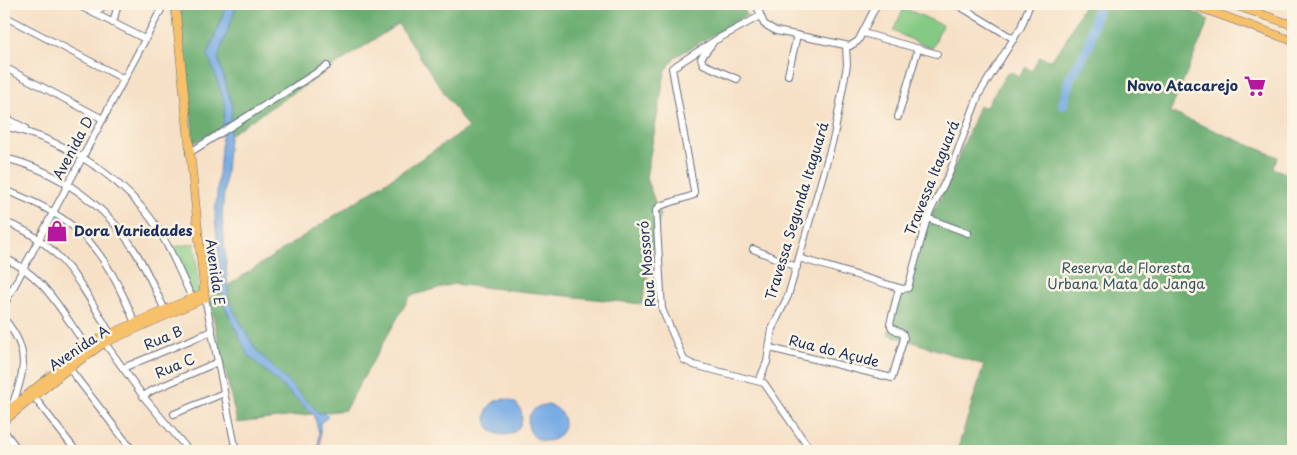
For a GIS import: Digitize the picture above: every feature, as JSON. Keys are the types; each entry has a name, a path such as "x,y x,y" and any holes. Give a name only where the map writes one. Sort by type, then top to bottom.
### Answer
{"main road":[{"name":"Avenida E","path":"175,4 204,295"},
{"path":"1190,4 1293,41"},
{"path":"1230,4 1293,25"},
{"name":"Avenida A","path":"4,421 32,394 87,347 204,295"},
{"name":"Avenida A","path":"112,336 135,323 193,300"},
{"name":"Avenida A","path":"7,412 69,368 102,341"}],"street":[{"path":"76,4 145,39"},
{"path":"94,13 107,4"},
{"path":"113,23 118,4"},
{"name":"Avenida D","path":"4,305 164,4"},
{"path":"756,4 764,24 776,31 846,46 853,46 858,41 875,4"},
{"path":"956,4 1014,39"},
{"name":"Travessa Itaguará","path":"892,378 904,338 903,334 892,328 890,324 899,288 906,289 910,283 926,218 949,174 979,94 1014,39 1030,6"},
{"path":"4,16 124,79"},
{"name":"Rua Mossoró","path":"759,381 686,362 666,319 661,303 656,210 660,206 694,195 672,69 714,41 760,16"},
{"path":"863,33 937,54"},
{"path":"788,75 797,35"},
{"path":"714,41 701,58 702,62 737,79"},
{"name":"Travessa Segunda Itaguará","path":"759,381 770,348 772,329 788,296 800,258 838,117 847,65 846,46"},
{"path":"898,117 918,49"},
{"path":"190,153 326,66"},
{"path":"4,67 103,119"},
{"path":"4,117 83,157 119,184 146,212 168,248 193,300"},
{"path":"4,126 43,138"},
{"path":"4,158 31,166 68,184 111,220 135,251 165,310"},
{"path":"4,190 54,211 80,233 104,260 117,281 135,323"},
{"path":"926,218 968,233"},
{"path":"4,222 39,239 56,252 78,279 112,336"},
{"path":"753,249 797,267"},
{"path":"4,258 24,268 48,289 87,347"},
{"path":"800,258 899,288"},
{"name":"Avenida E","path":"204,295 236,451"},
{"path":"4,319 19,342 24,368 22,382 7,412"},
{"name":"Rua B","path":"123,368 212,331"},
{"path":"102,341 143,396 189,451"},
{"name":"Rua do Açude","path":"770,348 892,378"},
{"name":"Rua C","path":"143,396 218,362"},
{"path":"69,368 133,451"},
{"path":"759,381 769,388 811,451"},
{"path":"174,414 224,392"},
{"path":"32,394 76,451"},
{"path":"4,431 19,451"}],"green space":[{"path":"180,4 741,4 747,15 675,57 665,72 646,178 660,215 642,304 453,284 410,296 345,410 237,423 209,298 468,128 398,24 229,135 213,132 194,143"},
{"name":"Reserva de Floresta Urbana Mata do Janga","path":"1084,4 1178,4 1209,20 1170,112 1278,157 1273,168 1293,176 1293,451 957,451 984,365 888,334 928,222 949,181 979,106 986,107 1007,73 1014,73 1019,77 1026,67 1032,71 1039,57 1050,60 1064,44"},
{"path":"904,8 942,25 932,49 893,31"},
{"path":"195,243 199,292 192,294 169,248"}],"water":[{"path":"227,4 237,4 218,58 232,105 222,215 229,302 256,350 319,413 324,413 328,417 320,423 320,448 318,451 319,433 314,415 248,355 223,303 215,216 225,104 208,54"},
{"path":"504,399 516,405 522,417 516,429 504,435 492,429 486,417 492,405"},
{"path":"546,405 558,411 564,423 558,435 546,441 534,435 528,423 534,411"}],"waterway":[{"path":"1063,105 1070,78 1088,48 1098,4"}],"place":[{"name":"Novo Atacarejo","path":"1255,86"},
{"name":"Dora Variedades","path":"57,231"}]}
